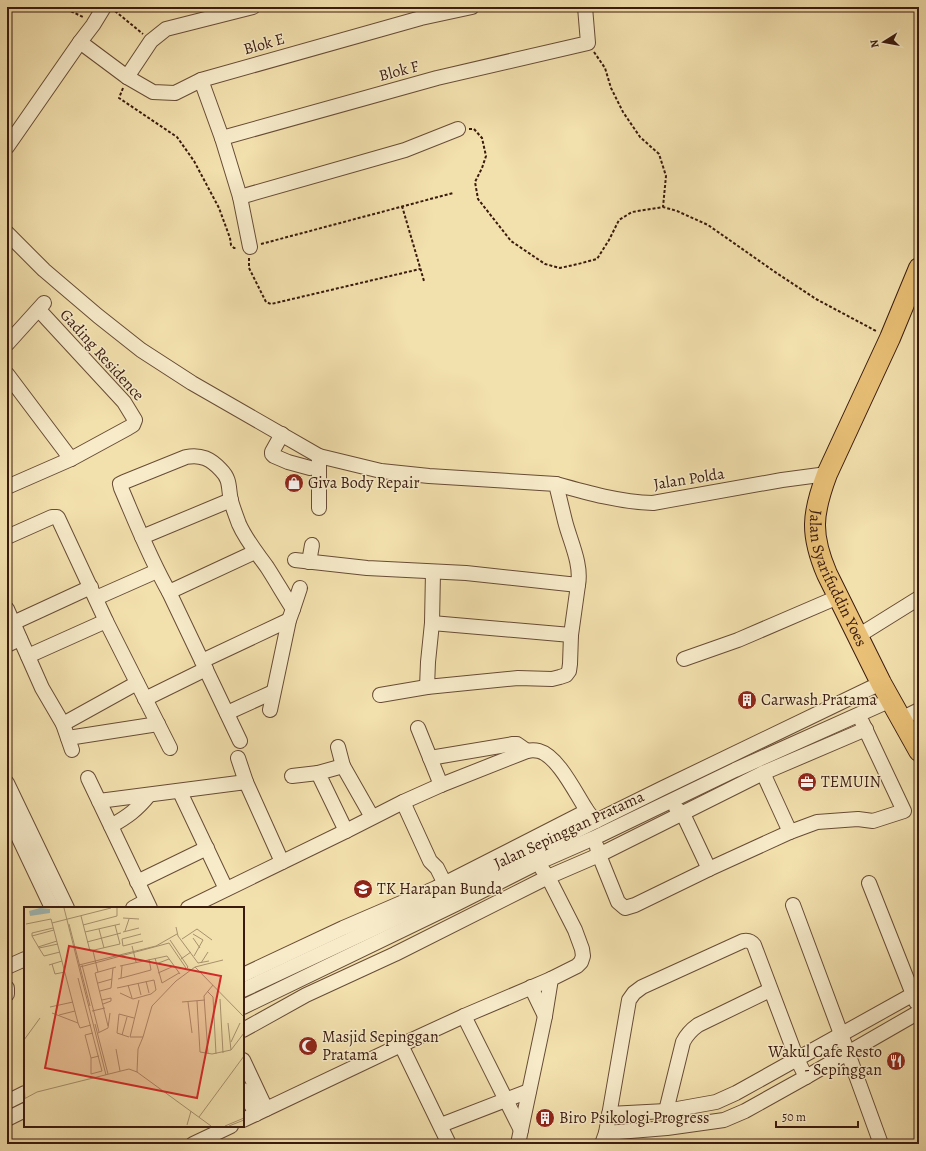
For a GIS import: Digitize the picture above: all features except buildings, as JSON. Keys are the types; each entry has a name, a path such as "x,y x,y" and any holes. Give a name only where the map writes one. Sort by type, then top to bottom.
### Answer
{"highway":[{"name":"Jalan Syarifuddin Yoes","path":"919,268 914,296 890,338 827,474 819,495 815,517 816,538 820,557 838,598 886,692 919,751"}],"street":[{"path":"127,77 151,41 166,29 253,7"},
{"name":"Blok E","path":"80,42 127,77 153,92 175,93 201,80 421,18 472,7"},
{"path":"585,7 588,43"},
{"path":"7,147 80,42 108,8"},
{"name":"Blok F","path":"222,138 437,78 588,43"},
{"path":"201,80 222,138 240,197 250,247"},
{"path":"240,197 406,150 458,129"},
{"name":"Jalan Polda","path":"7,233 44,270 141,350 192,383 319,456 381,471 556,484 599,496 653,503 782,480 827,474"},
{"name":"Gading Residence","path":"7,344 42,306 124,402 135,420 133,425 71,459 7,487"},
{"path":"7,374 71,459"},
{"path":"282,434 272,454 288,462 310,468"},
{"path":"240,741 169,592 157,571 120,484 194,455 206,458 222,470 229,480 231,500 239,524 255,552 277,582 291,614"},
{"path":"319,456 319,508"},
{"path":"380,695 427,687 518,678 552,679 566,675 569,671 570,664 571,635 579,577 578,566 564,520 556,484"},
{"path":"142,537 231,500"},
{"path":"7,537 52,517 58,518 106,621 170,748"},
{"path":"312,545 302,561 367,568 466,573 578,585"},
{"path":"169,592 255,552"},
{"path":"13,623 93,592 157,571"},
{"path":"427,687 432,623 433,572"},
{"path":"270,710 291,614 300,588"},
{"path":"684,659 738,640 838,598"},
{"path":"858,636 919,598"},
{"path":"7,610 42,688 62,724 70,744 158,724"},
{"path":"145,699 291,614"},
{"path":"28,656 106,621"},
{"path":"432,623 571,635"},
{"path":"7,645 20,639"},
{"path":"62,724 137,683"},
{"path":"227,713 273,692"},
{"name":"Jalan Sepinggan Pratama","path":"244,990 446,896 537,863 594,838 858,714 886,692"},
{"name":"Jalan Sepinggan Pratama","path":"244,1006 590,819 663,788 784,730 886,692"},
{"path":"901,719 919,710"},
{"path":"190,907 372,817 441,785 527,751 534,750 541,751 546,754 564,773 590,819 599,855 618,902 625,908 635,905 790,832 817,822 858,819 873,821 904,811 858,714"},
{"path":"418,728 441,785"},
{"path":"244,1029 306,995 395,954 548,877 599,855 763,773 866,729"},
{"path":"784,730 791,745"},
{"path":"430,758 513,744 517,744 527,751"},
{"path":"338,747 343,766 372,817"},
{"path":"238,758 246,782 282,862"},
{"path":"292,776 318,773 343,766"},
{"path":"318,773 346,831"},
{"path":"763,773 790,832"},
{"path":"88,778 148,905 138,907"},
{"path":"99,801 180,792 246,782"},
{"path":"7,783 67,907"},
{"path":"663,788 670,801 683,814 709,869"},
{"path":"180,792 226,889"},
{"path":"111,826 127,818 149,795"},
{"path":"244,975 343,928 446,896 437,868 430,861 404,802"},
{"path":"7,813 52,907"},
{"path":"137,882 207,848"},
{"path":"255,1115 401,1045 577,966 581,962 583,956 575,930 548,877 537,863"},
{"path":"869,883 916,992 919,1008"},
{"path":"793,905 881,1144"},
{"path":"806,1077 770,990 754,945 748,941 743,942 642,987 634,993 629,1000 604,1138 724,1120 745,1111 806,1077 919,1012"},
{"path":"7,967 24,959"},
{"path":"518,1144 545,1016 550,979"},
{"path":"531,987 545,1016"},
{"path":"7,988 7,994"},
{"path":"666,1111 683,1042 692,1029 770,990"},
{"path":"608,1114 666,1111 716,1102 736,1093 916,992"},
{"path":"464,1016 521,1130"},
{"path":"401,1045 449,1144"},
{"path":"244,1065 255,1115"},
{"path":"441,1125 529,1091"},
{"path":"244,1092 255,1115"},
{"path":"7,1102 24,1094"},
{"path":"716,1102 724,1120"},
{"path":"7,1119 24,1110"},
{"path":"195,1144 229,1127"}],"path":[{"path":"62,7 83,16 93,25"},
{"path":"108,8 151,41"},
{"path":"588,43 605,68 623,112 640,138 660,154 666,176 663,207"},
{"path":"127,77 119,98 177,137 194,160 219,208 231,244 234,248 250,247 453,193"},
{"path":"458,129 474,129 482,138 486,156 475,182 478,199 511,241 545,264 560,268 597,259 619,220 632,212 663,207 678,211 708,225 816,300 890,338"},
{"path":"402,206 424,281"},
{"path":"250,247 249,268 266,302 271,304 420,269"}],"place":[{"name":"Giva Body Repair","path":"294,483"},
{"name":"Carwash Pratama","path":"747,700"},
{"name":"TEMUIN","path":"807,782"},
{"name":"TK Harapan Bunda","path":"363,889"},
{"name":"Masjid Sepinggan Pratama","path":"308,1046"},
{"name":"Wakul Cafe Resto - Sepinggan","path":"896,1061"},
{"name":"Biro Psikologi Progress","path":"545,1118"}]}
